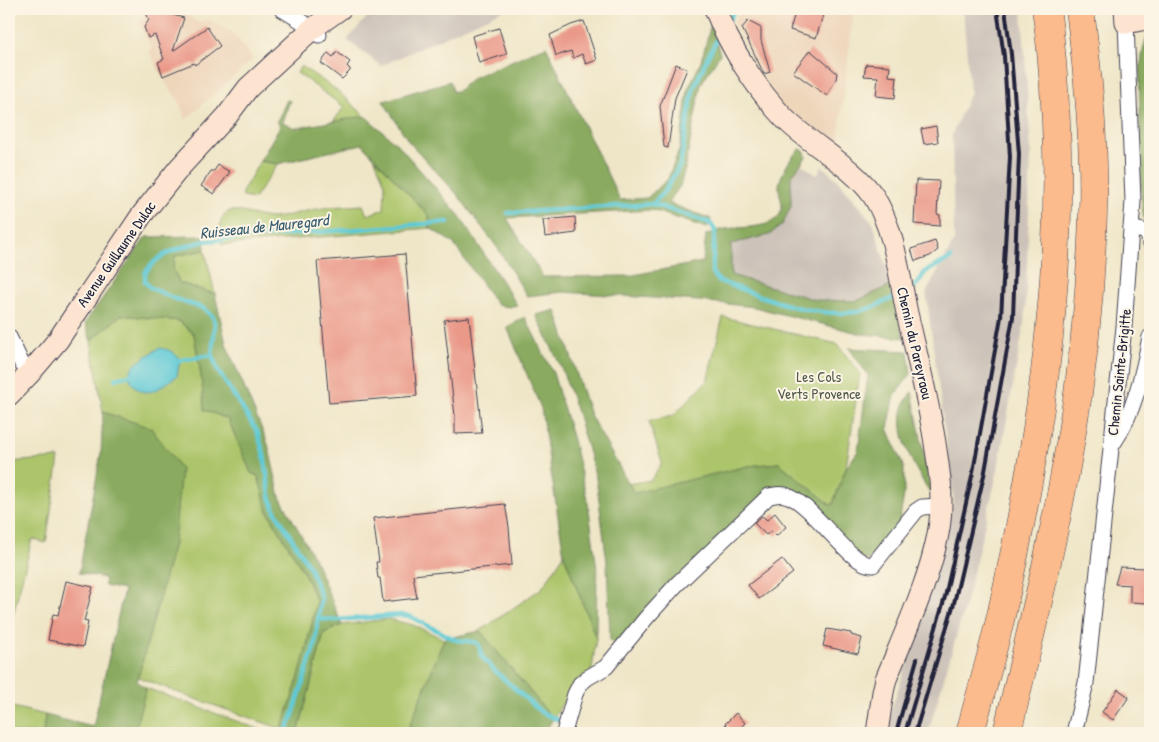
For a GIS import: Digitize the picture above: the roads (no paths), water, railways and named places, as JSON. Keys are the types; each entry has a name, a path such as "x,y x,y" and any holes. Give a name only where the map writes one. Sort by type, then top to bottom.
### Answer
{"highway":[{"path":"970,733 1000,620 1022,511 1036,433 1056,264 1058,158 1050,30 1046,9"},
{"path":"1007,733 1057,514 1071,437 1083,350 1090,272 1093,156 1080,9"}],"street":[{"path":"282,9 316,32"},
{"name":"Avenue Guillaume Dulac","path":"9,395 58,340 141,216 180,166 227,116 248,88 342,9"},
{"name":"Chemin du Pareyraou","path":"716,12 734,49 784,118 860,181 874,197 887,224 899,270 928,403 942,486 940,524 928,572 886,679 877,733"},
{"path":"1126,16 1141,20 1150,15"},
{"name":"Chemin Sainte-Brigitte","path":"1074,733 1086,683 1124,327 1132,201 1126,16"},
{"path":"1131,228 1147,232 1150,242"},
{"path":"9,337 22,364 30,373"},
{"path":"1111,448 1123,430 1136,397 1145,381 1150,338"},
{"path":"565,729 574,694 580,684 606,667 677,584 769,496 783,494 799,502 850,553 864,565 868,566 873,565 916,511 922,507 941,506"}],"water":[{"path":"159,348 171,351 180,360 177,376 155,390 144,392 133,384 130,372 139,361"}],"waterway":[{"name":"Ruisseau de Mauregard","path":"728,21 735,9"},
{"name":"Ruisseau de Mauregard","path":"508,213 653,204 666,189 680,165 693,90 720,34"},
{"path":"653,204 710,223 715,230 712,273 719,281 769,299 821,312 861,311 898,296"},
{"name":"Ruisseau de Mauregard","path":"285,733 292,718 315,644 321,597 310,568 275,511 270,496 264,454 257,431 218,371 212,355 215,324 213,317 203,308 175,299 151,288 145,282 145,273 150,266 164,255 205,241 448,222"},
{"path":"910,291 925,272 951,258"},
{"path":"174,361 212,355"},
{"path":"115,379 133,374"},
{"path":"318,619 336,620 409,616 456,640 475,642 479,645 482,657 495,671 541,712 558,720"}],"railway":[{"path":"905,733 945,597 973,472 1001,317 1010,157 1004,56 997,9"},
{"path":"915,733 954,603 985,471 1013,317 1019,154 1011,54 1005,9"},
{"path":"896,733 917,659"}],"park label":[{"name":"Les Cols Verts Provence","path":"819,384"}]}
